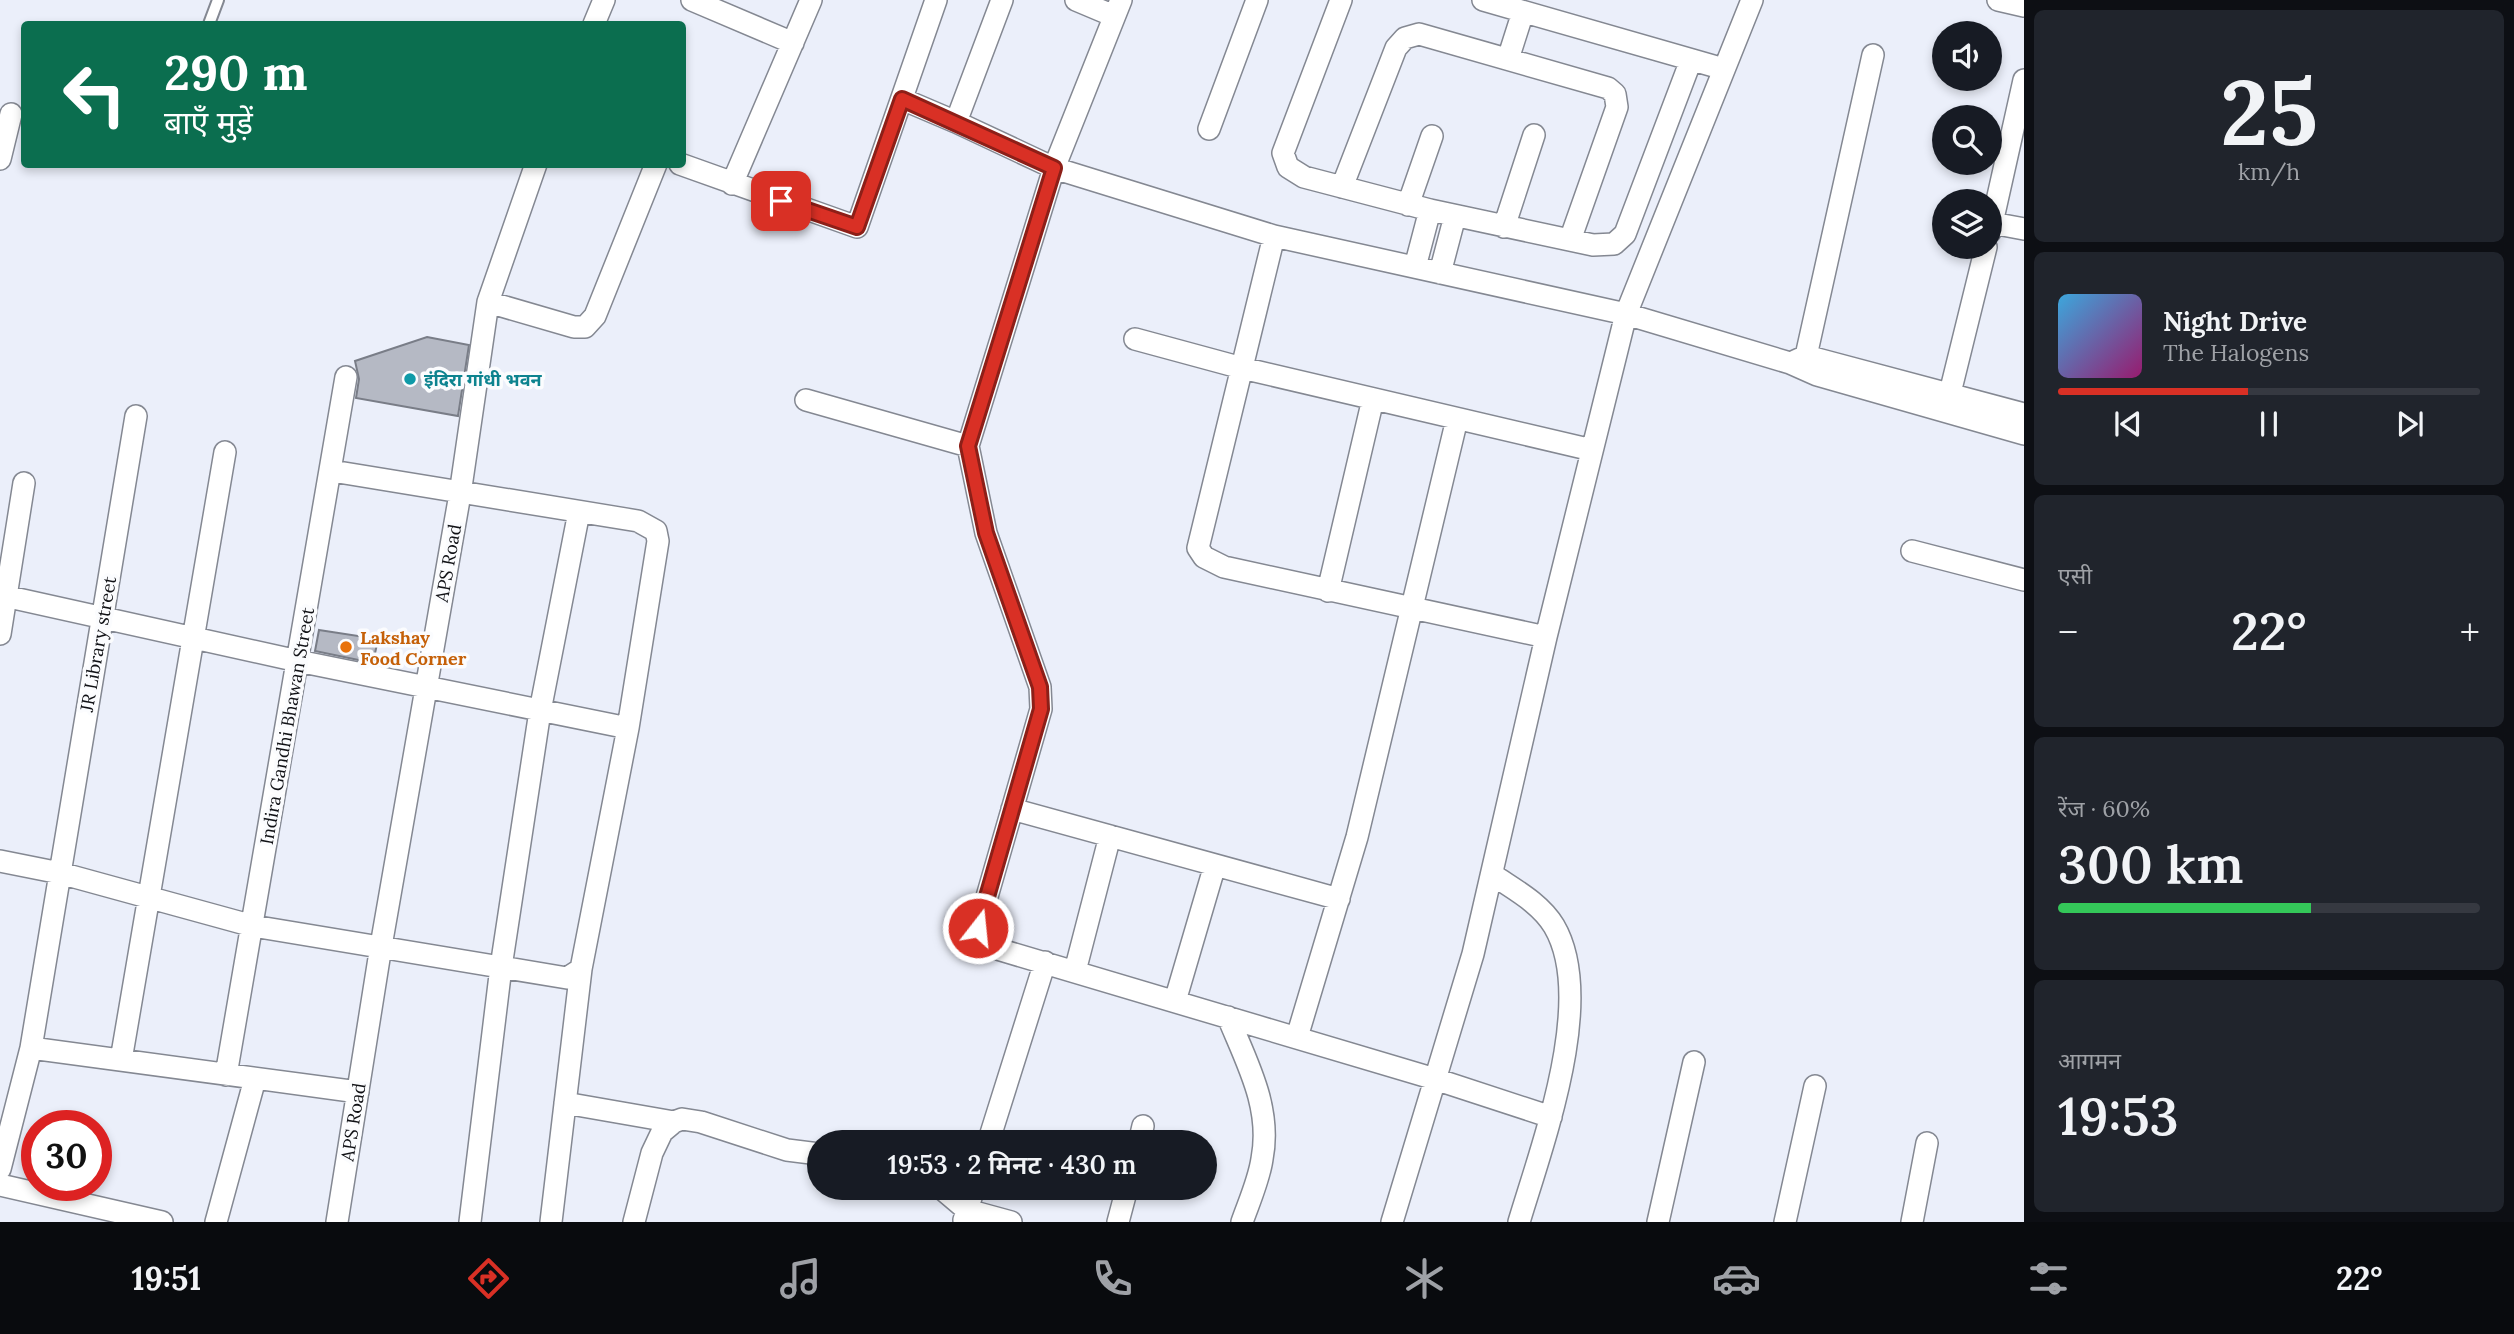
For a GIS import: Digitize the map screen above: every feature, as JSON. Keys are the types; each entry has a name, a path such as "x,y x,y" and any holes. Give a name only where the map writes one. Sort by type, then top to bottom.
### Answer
{"street":[{"path":"595,21 604,0"},
{"path":"692,0 793,43"},
{"path":"732,184 811,0"},
{"path":"686,166 857,227 936,0"},
{"path":"956,122 1002,0"},
{"path":"1076,0 1117,8 1054,168 968,446 986,533 1040,687 1041,709 978,928 987,943 994,948 1297,1037 1550,1117"},
{"path":"1209,128 1257,0"},
{"path":"1341,0 1283,153 1288,167 1304,177 1408,205 1593,245 1614,244 1625,234 1691,60"},
{"path":"1483,0 1724,69"},
{"path":"1392,1222 1493,875 1546,636 1626,313 1752,0"},
{"path":"1998,0 2024,6"},
{"path":"1508,60 1523,12"},
{"path":"1342,187 1396,48 1405,38 1419,34 1608,88 1615,94 1617,107 1570,240"},
{"path":"1798,360 1873,55"},
{"path":"2000,189 2024,80"},
{"path":"902,99 1054,168 1274,236 1626,313 1798,360 1950,393 2024,414"},
{"path":"0,159 11,114"},
{"path":"1504,227 1534,135"},
{"path":"1408,205 1432,136"},
{"path":"1658,149 1688,159"},
{"name":"APS Road","path":"337,1222 381,946 460,494 488,302 535,168"},
{"path":"488,302 574,327 585,327 596,316 654,168"},
{"path":"1415,267 1430,210"},
{"path":"1440,273 1455,216"},
{"path":"2002,228 2024,229"},
{"path":"1274,236 1198,548 1204,557 1224,567 1410,610 1546,636"},
{"path":"1950,393 1983,259"},
{"path":"1135,339 1242,368 1592,450"},
{"path":"1798,360 1817,375 2024,435"},
{"name":"Indira Gandhi Bhawan Street","path":"226,1075 332,471 345,377"},
{"path":"1328,591 1373,399"},
{"path":"806,400 968,446"},
{"name":"JR Library street","path":"0,1169 31,1048 136,416"},
{"path":"1297,1037 1357,837 1457,419"},
{"path":"121,1060 225,452"},
{"path":"332,471 638,521 656,531 658,541 628,728 581,969 551,1222"},
{"path":"0,634 4,595 24,484"},
{"path":"470,1222 501,967 540,711 579,512"},
{"path":"1912,551 2024,580"},
{"path":"4,595 298,662 628,728"},
{"path":"1012,809 1339,899"},
{"path":"1075,971 1110,836"},
{"path":"0,860 60,873 253,926 567,978 581,969"},
{"path":"1175,1001 1215,865"},
{"path":"1493,875 1541,908 1567,953 1568,1030 1550,1117 1519,1222"},
{"path":"992,1130 1045,962"},
{"path":"1228,1017 1260,1093 1263,1119 1263,1158 1242,1222"},
{"path":"31,1048 358,1092"},
{"path":"1658,1222 1694,1062"},
{"path":"216,1222 255,1079"},
{"path":"1785,1222 1815,1086"},
{"path":"565,1103 674,1122"},
{"path":"634,1222 652,1153 662,1132 674,1122 682,1119 701,1122 787,1150 807,1152"},
{"path":"1912,1222 1927,1143"},
{"path":"0,1185 162,1222"},
{"path":"951,1200 965,1216 1011,1222"},
{"path":"1118,1222 1124,1200"}],"lane":[{"path":"210,21 218,0"}],"building":[{"name":"इंदिरा गांधी भवन","path":"427,337 469,345 458,416 356,398 359,379 355,361"},
{"name":"Lakshay Food Corner","path":"319,630 378,639 373,663 315,651"}],"place":[{"name":"इंदिरा गांधी भवन","path":"410,379"},
{"name":"Lakshay Food Corner","path":"346,647"}],"route":[{"path":"781,201 857,227 902,99 1054,168 968,446 986,533 1040,687 1041,709 978,928"}]}
